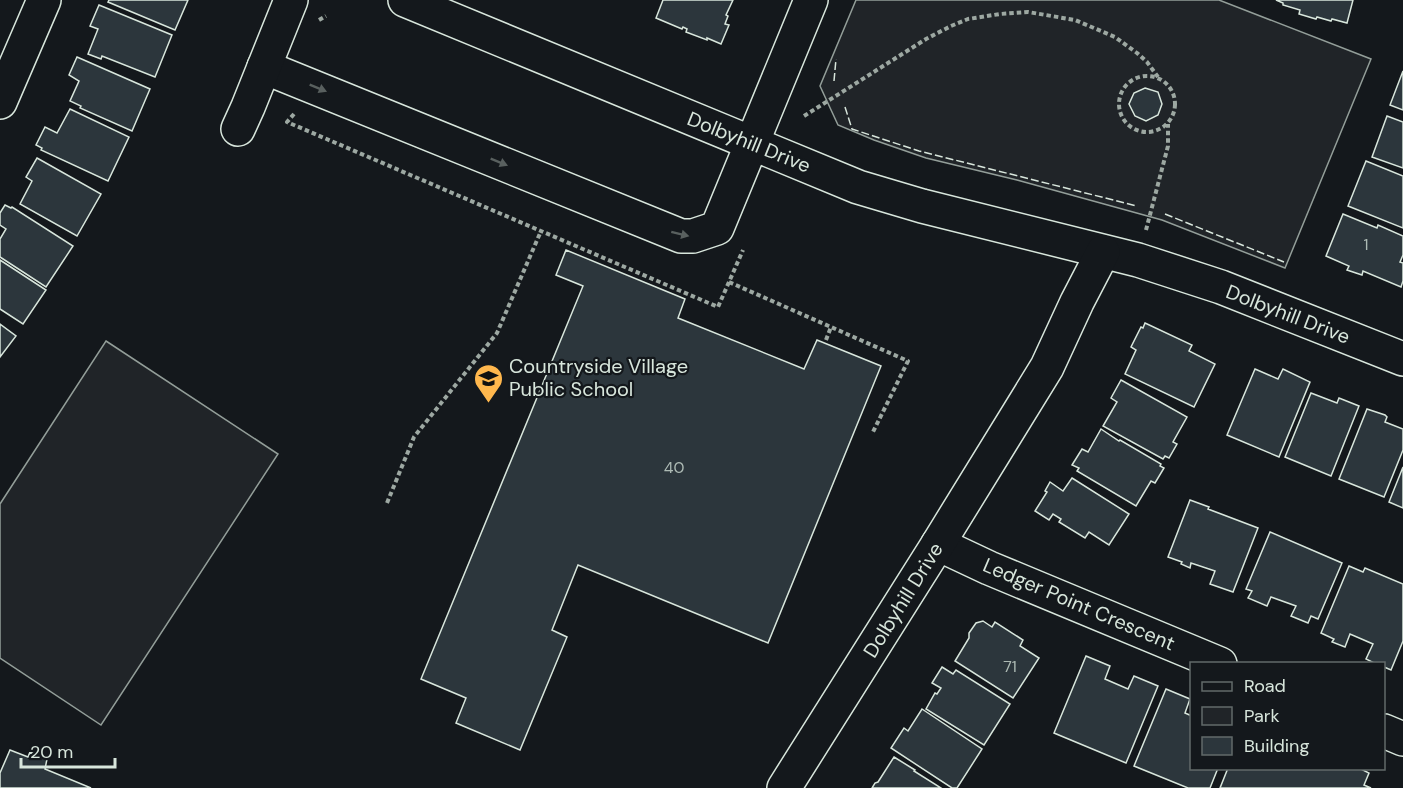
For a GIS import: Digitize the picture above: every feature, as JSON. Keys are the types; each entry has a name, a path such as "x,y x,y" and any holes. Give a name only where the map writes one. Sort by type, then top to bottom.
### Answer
{"street":[{"path":"0,102 44,0"},
{"path":"238,129 249,107 291,0"},
{"name":"Dolbyhill Drive","path":"405,0 858,187 922,206 1138,260 1221,287 1403,359"},
{"path":"264,67 681,236 693,236 717,228 811,0"},
{"name":"Dolbyhill Drive","path":"784,788 1047,367 1103,252"},
{"name":"Ledger Point Crescent","path":"938,544 1218,662"},
{"path":"1385,732 1403,740"}],"path":[{"path":"804,116 926,39 968,19 1000,14 1028,12 1075,20 1115,37 1137,52 1171,89 1175,97 1175,107 1173,116 1161,129 1151,132 1133,129 1120,115 1118,105 1123,87 1130,80 1139,76 1158,77"},
{"path":"1138,260 1168,147 1168,123"},
{"path":"387,503 414,437 496,333 542,231"},
{"path":"729,282 908,361 873,432"},
{"path":"826,340 831,327"}],"green space":[{"path":"856,0 1219,0 1371,59 1285,268 1162,220 1017,180 926,158 838,125 820,86"},
{"path":"106,341 278,454 101,725 0,658 0,504"}],"building":[{"path":"109,0 188,0 175,30 108,2"},
{"path":"663,0 733,0 726,15 728,16 725,24 729,25 721,44 686,32 687,29 683,27 682,29 656,18"},
{"path":"1276,0 1353,0 1347,23 1299,14 1300,10 1283,5"},
{"path":"99,5 172,35 155,77 102,56 101,59 88,54 98,29 90,26"},
{"path":"77,57 150,89 132,131 80,108 81,106 70,101 79,81 69,75"},
{"path":"1403,71 1403,110 1390,105"},
{"path":"1145,88 1158,92 1162,104 1158,115 1146,121 1135,116 1129,104 1134,93"},
{"path":"70,109 129,137 108,181 41,150 42,148 36,145 45,127 57,133"},
{"path":"1387,116 1403,122 1403,168 1372,157"},
{"path":"37,158 101,194 77,236 20,204 32,181 26,177"},
{"path":"1366,161 1403,176 1403,228 1348,206"},
{"path":"5,205 12,207 73,246 46,287 0,257 0,239 6,229 0,225 0,213"},
{"path":"1343,214 1403,236 1403,255 1400,262 1403,263 1401,287 1363,271 1362,275 1347,270 1349,266 1326,256"},
{"path":"566,250 685,299 678,318 804,369 817,340 881,366 768,643 578,565 552,630 567,637 520,750 456,723 466,698 421,679 583,286 556,275"},
{"path":"0,260 46,290 23,324 0,309"},
{"path":"1145,323 1192,345 1189,351 1215,364 1194,407 1125,374 1136,350 1131,347"},
{"path":"0,324 16,336 0,357"},
{"path":"1255,369 1278,379 1283,369 1310,382 1279,457 1227,435"},
{"path":"1121,380 1187,417 1173,442 1177,444 1169,458 1165,456 1163,459 1103,426 1117,402 1111,398"},
{"path":"1311,393 1337,403 1339,398 1359,406 1331,476 1285,457"},
{"path":"1367,409 1385,415 1387,417 1385,422 1403,429 1403,450 1384,497 1339,479"},
{"path":"1101,429 1161,464 1160,466 1164,468 1155,483 1151,481 1136,506 1077,471 1079,468 1072,465 1082,449 1088,452"},
{"path":"1403,467 1403,508 1389,502"},
{"path":"1072,478 1129,514 1109,545 1089,532 1085,538 1059,522 1061,519 1053,514 1049,520 1035,511 1047,492 1045,491 1050,482 1063,491"},
{"path":"1190,500 1258,528 1233,592 1210,584 1215,571 1191,563 1190,568 1168,557"},
{"path":"1270,532 1342,563 1318,619 1311,616 1308,623 1291,616 1296,606 1271,597 1267,606 1248,598 1252,591 1246,589"},
{"path":"1349,566 1363,572 1365,568 1403,584 1403,641 1391,670 1385,667 1385,662 1372,662 1366,659 1373,644 1350,634 1345,647 1332,642 1334,639 1321,633"},
{"path":"983,621 992,627 995,622 1023,640 1020,646 1039,658 1013,698 955,661 976,623"},
{"path":"1086,656 1110,666 1105,679 1128,689 1134,676 1158,686 1126,763 1054,733"},
{"path":"942,667 953,674 956,670 1010,704 984,745 926,709 935,693 937,694 941,688 932,683"},
{"path":"1166,689 1190,699 1185,713 1190,715 1190,770 1217,770 1210,788 1188,788 1134,766"},
{"path":"922,709 982,749 957,788 952,788 891,748 904,728 908,731"},
{"path":"10,750 28,757 30,752 47,759 45,769 91,788 0,788 0,773"},
{"path":"894,757 915,770 941,788 872,788"},
{"path":"1227,770 1363,770 1369,773 1364,785 1371,788 1220,788"}],"fence":[{"path":"834,81 836,59"},
{"path":"845,107 852,129 919,151 1137,206"},
{"path":"1165,214 1284,262"}],"place":[{"name":"Countryside Village Public School","path":"488,404"}]}
